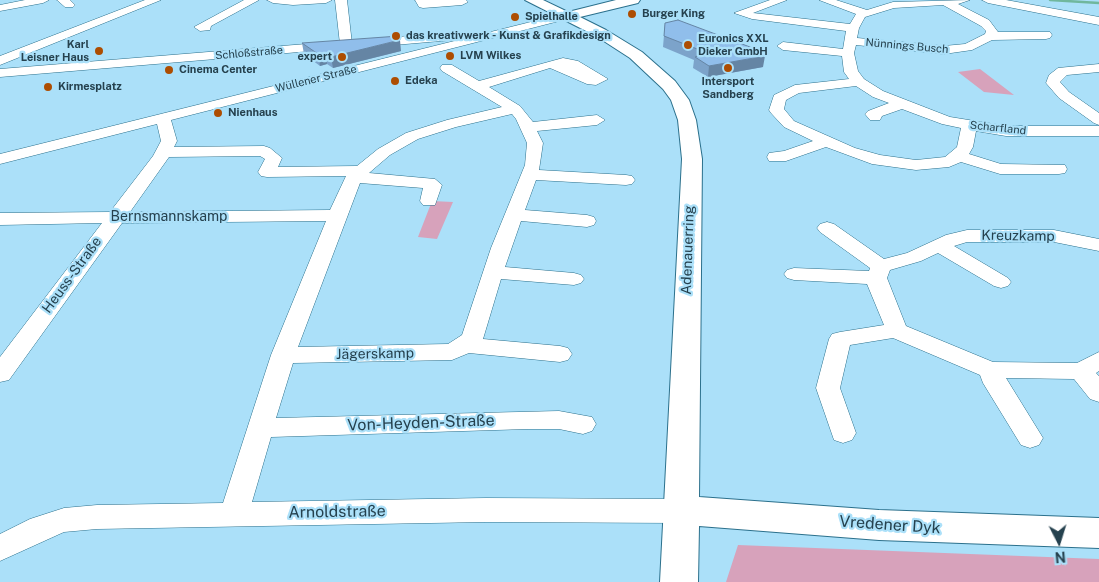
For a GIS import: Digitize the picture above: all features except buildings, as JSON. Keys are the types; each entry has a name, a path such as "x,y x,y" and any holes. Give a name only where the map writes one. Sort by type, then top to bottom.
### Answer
{"main road":[{"name":"Adenauerring","path":"532,0 567,16 627,48 655,70 680,100 687,120 692,159 688,224 679,582"},
{"name":"Wüllener Straße","path":"567,16 632,0"},
{"name":"Vredener Dyk","path":"681,511 879,525 1099,533"}],"street":[{"path":"0,8 44,0"},
{"path":"0,61 155,0"},
{"path":"206,27 200,27 252,0"},
{"path":"273,0 293,2 326,0"},
{"path":"341,0 342,23 346,44"},
{"path":"421,0 423,5 462,2"},
{"path":"742,14 740,13 743,11 781,0"},
{"path":"825,0 866,13"},
{"path":"964,0 911,2 866,13 858,18 850,40 849,68 859,82 795,89 784,94 777,102 776,110 782,119 827,141 862,155 900,164 949,162 959,156 965,147 969,126"},
{"path":"988,0 1099,21"},
{"path":"944,2 985,24 992,31 990,36"},
{"path":"725,19 742,14 850,40"},
{"name":"Wüllener Straße","path":"0,159 567,16"},
{"name":"Nünnings Busch","path":"850,40 944,50 968,48 990,36 1046,35"},
{"name":"Schloßstraße","path":"0,73 444,37 466,42"},
{"path":"783,46 850,40"},
{"path":"478,86 552,64"},
{"path":"447,68 515,109 529,127 535,143 533,166 530,175 493,272 472,338 466,345"},
{"path":"1099,68 1063,71 1054,78 1054,83 1064,95 1099,120"},
{"name":"Scharfland","path":"859,82 901,104 933,117 969,126 1019,131 1099,131"},
{"path":"875,117 873,114 901,104"},
{"path":"234,514 259,428 283,356 346,192 357,174 384,152 412,136 452,123 515,109"},
{"name":"Heuss-Straße","path":"0,374 163,152 169,141 163,118"},
{"path":"529,127 597,120"},
{"path":"775,157 827,141"},
{"path":"163,152 264,151 274,158 267,172 357,174 429,183 433,185 428,201"},
{"path":"959,156 1000,169 1059,168"},
{"path":"530,175 620,180 618,162"},
{"name":"Bernsmannskamp","path":"0,219 338,215"},
{"path":"514,215 587,221"},
{"path":"827,228 879,272 897,330"},
{"name":"Kreuzkamp","path":"794,274 879,272 938,245 967,236 1027,234 1077,239 1099,245"},
{"path":"938,245 1001,282"},
{"path":"493,272 574,279"},
{"path":"843,432 828,388 840,339 897,330 991,370 1090,366 1099,393"},
{"name":"Jägerskamp","path":"283,356 452,352 466,345 560,354"},
{"path":"991,370 995,383 1030,438"},
{"name":"Von-Heyden-Straße","path":"259,428 528,420 559,420 583,424"},
{"name":"Arnoldstraße","path":"0,548 32,531 64,520 97,517 486,510 681,511"}],"shaded area":[{"path":"980,69 1014,95 984,92 958,72"},
{"path":"432,201 453,202 437,239 418,237"},
{"path":"738,545 1099,559 1099,582 726,582"}],"waterway":[{"path":"1050,0 1099,3"}],"place":[{"name":"Burger King","path":"632,14"},
{"name":"Spielhalle","path":"515,17"},
{"name":"das kreativwerk - Kunst & Grafikdesign","path":"396,36"},
{"name":"Euronics XXL Dieker GmbH","path":"688,45"},
{"name":"Karl Leisner Haus","path":"99,51"},
{"name":"LVM Wilkes","path":"450,56"},
{"name":"expert","path":"342,57"},
{"name":"Intersport Sandberg","path":"728,68"},
{"name":"Cinema Center","path":"169,70"},
{"name":"Edeka","path":"395,81"},
{"name":"Kirmesplatz","path":"48,87"},
{"name":"Nienhaus","path":"218,113"}]}
